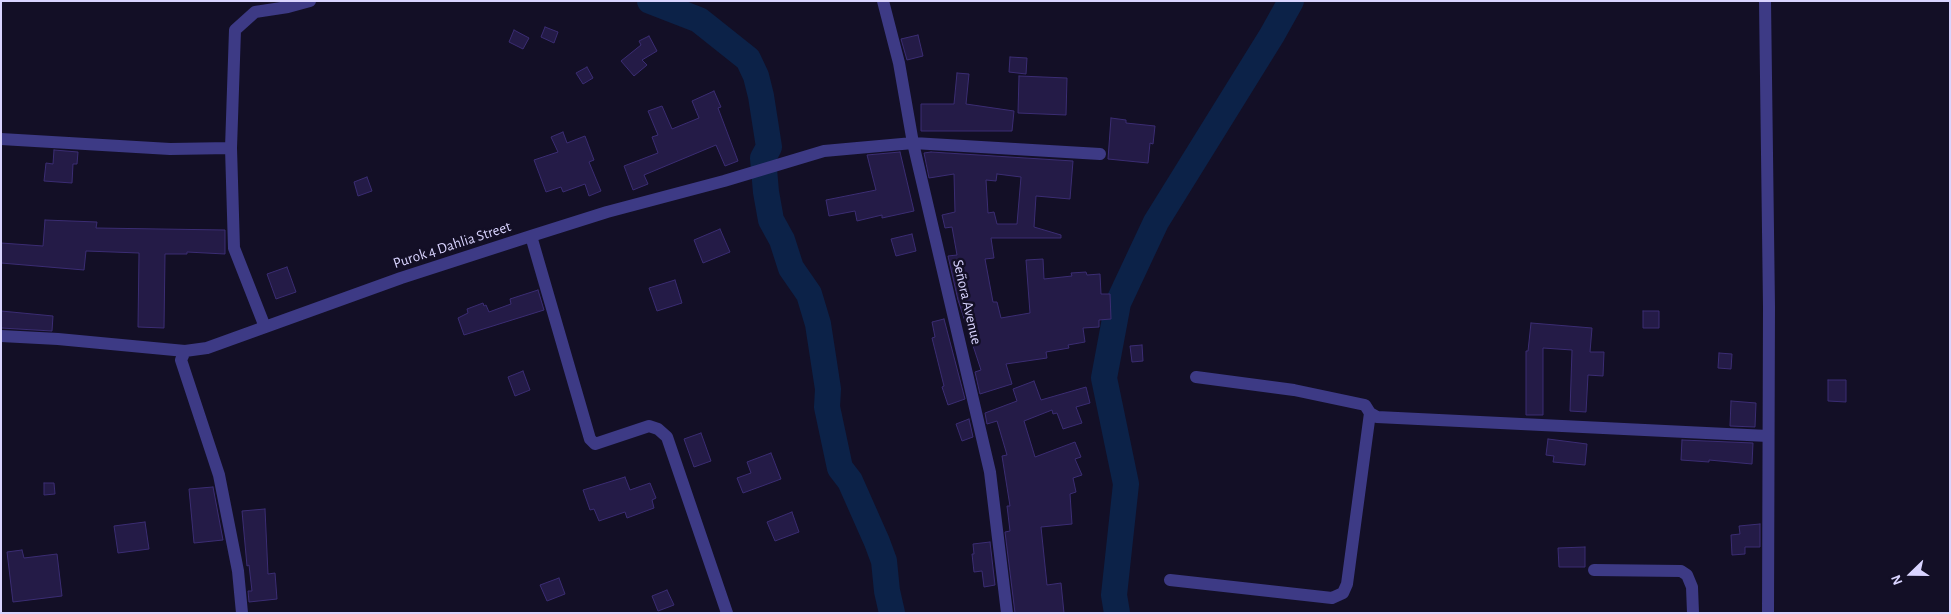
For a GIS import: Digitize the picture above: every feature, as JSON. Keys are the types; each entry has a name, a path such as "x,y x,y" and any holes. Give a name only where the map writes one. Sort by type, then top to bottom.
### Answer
{"street":[{"path":"265,327 234,248 231,148 235,30 255,12 288,7 310,1"},
{"name":"Señora Avenue","path":"883,1 899,63 913,144 990,472 1007,613"},
{"path":"1765,1 1769,307 1768,613"},
{"path":"1,139 170,150 231,148"},
{"name":"Purok 4 Dahlia Street","path":"1,336 49,338 185,351 207,348 401,278 531,236 607,212 752,173 824,151 913,144 1100,154"},
{"path":"531,236 590,439 596,444 649,426 658,428 666,438 727,613"},
{"path":"185,351 181,360 219,475 238,571 242,613"},
{"path":"1196,377 1294,390 1365,405 1370,413 1377,417 1768,436"},
{"path":"1170,580 1332,598 1343,593 1347,584 1370,413"},
{"path":"1594,570 1681,571 1687,575 1692,587 1693,613"}],"building":[{"path":"545,27 558,32 554,43 541,37"},
{"path":"514,30 529,38 523,49 509,42"},
{"path":"918,35 923,56 907,60 901,39"},
{"path":"649,36 657,51 642,60 647,65 634,76 621,61 641,45 639,41"},
{"path":"1010,57 1027,58 1026,74 1009,72"},
{"path":"587,67 593,78 583,84 576,73"},
{"path":"957,73 969,74 966,104 1014,111 1012,131 921,131 921,104 954,104"},
{"path":"1019,76 1067,78 1066,115 1018,113"},
{"path":"714,91 721,107 718,108 738,161 725,166 716,145 644,175 648,184 633,190 624,166 658,153 652,137 658,135 648,111 662,106 672,129 699,118 692,101"},
{"path":"1111,118 1126,120 1126,123 1155,126 1153,144 1150,143 1148,163 1108,159"},
{"path":"563,132 567,143 585,136 594,160 589,162 601,191 589,196 585,184 563,192 561,187 546,192 534,160 558,152 551,137"},
{"path":"54,150 78,152 77,164 73,164 72,183 44,181 46,163 53,164"},
{"path":"900,152 914,211 882,218 882,215 857,221 855,211 829,216 826,200 876,190 867,155"},
{"path":"924,153 1073,161 1070,199 1036,196 1034,227 1061,235 1061,238 991,238 994,258 985,259 993,302 997,302 1001,318 1030,313 1026,260 1043,259 1044,279 1072,276 1071,273 1086,272 1087,275 1100,274 1101,294 1110,294 1111,319 1099,320 1099,327 1083,328 1085,342 1068,345 1069,348 1046,352 1047,358 1006,364 1012,384 980,394 975,372 981,370 958,300 948,256 957,255 952,227 945,228 942,215 955,212 954,174 929,178","holes":["997,174 1021,177 1017,224 997,224 994,212 988,213 986,180 996,181"]},
{"path":"367,177 372,191 358,196 354,182"},
{"path":"45,220 97,222 96,228 225,230 225,254 187,252 187,254 165,254 164,328 138,327 139,253 86,251 84,270 1,263 1,243 43,246"},
{"path":"720,229 730,252 703,263 694,240"},
{"path":"912,234 916,251 896,256 891,239"},
{"path":"287,267 296,292 276,299 267,274"},
{"path":"675,280 682,303 657,311 649,288"},
{"path":"538,290 544,310 464,335 458,318 468,313 467,309 483,303 489,312 511,304 510,299"},
{"path":"1,311 53,316 52,331 1,328"},
{"path":"1643,311 1659,311 1659,328 1643,328"},
{"path":"944,319 965,399 948,405 942,387 944,386 932,338 935,337 932,322"},
{"path":"1531,323 1592,328 1590,352 1604,352 1603,376 1588,375 1586,412 1570,411 1572,350 1543,348 1543,415 1526,415 1526,351 1528,351"},
{"path":"1142,345 1143,361 1132,362 1130,346"},
{"path":"1719,353 1732,354 1731,369 1718,368"},
{"path":"523,371 530,390 515,396 508,377"},
{"path":"1828,380 1846,380 1846,402 1828,401"},
{"path":"1034,381 1041,400 1086,387 1090,403 1076,407 1082,423 1063,429 1057,413 1053,414 1052,410 1024,421 1035,457 1075,442 1081,457 1075,459 1082,475 1073,478 1076,492 1070,494 1072,524 1041,527 1047,585 1061,583 1064,613 1015,613 1005,532 1010,531 1007,506 1010,506 1002,456 1007,455 997,421 987,424 985,413 1017,401 1013,389"},
{"path":"1731,401 1756,403 1755,427 1730,426"},
{"path":"969,419 973,437 962,441 956,424"},
{"path":"701,433 711,461 694,467 684,439"},
{"path":"1548,439 1587,444 1585,465 1553,462 1554,456 1546,455"},
{"path":"1682,440 1753,443 1752,464 1709,460 1709,462 1681,460"},
{"path":"771,453 781,479 743,493 737,478 751,473 747,462"},
{"path":"625,477 630,490 650,483 656,498 652,500 654,508 627,518 625,512 599,521 594,509 590,510 583,490"},
{"path":"44,483 54,483 55,494 44,495"},
{"path":"213,487 223,540 194,543 189,489"},
{"path":"265,509 268,574 275,573 277,599 249,602 248,591 252,591 249,565 247,566 242,511"},
{"path":"792,512 799,532 775,541 767,522"},
{"path":"145,522 149,549 118,553 114,526"},
{"path":"1760,524 1760,547 1745,547 1745,554 1732,555 1731,535 1740,534 1739,526"},
{"path":"990,542 995,585 984,587 982,571 974,572 973,544"},
{"path":"1585,547 1585,567 1559,567 1558,548"},
{"path":"22,550 24,558 57,554 62,596 13,602 7,552"},
{"path":"559,578 565,594 547,601 540,585"},
{"path":"667,590 674,605 658,611 652,596"}],"waterway":[{"path":"650,1 699,20 748,59 756,76 769,147 763,158 771,220 782,240 791,268 809,294 818,324 828,389 827,407 840,468 850,481 884,561 887,591 892,613"},
{"path":"1117,613 1114,595 1126,484 1104,378 1118,303 1156,222 1272,35 1291,1"}]}
